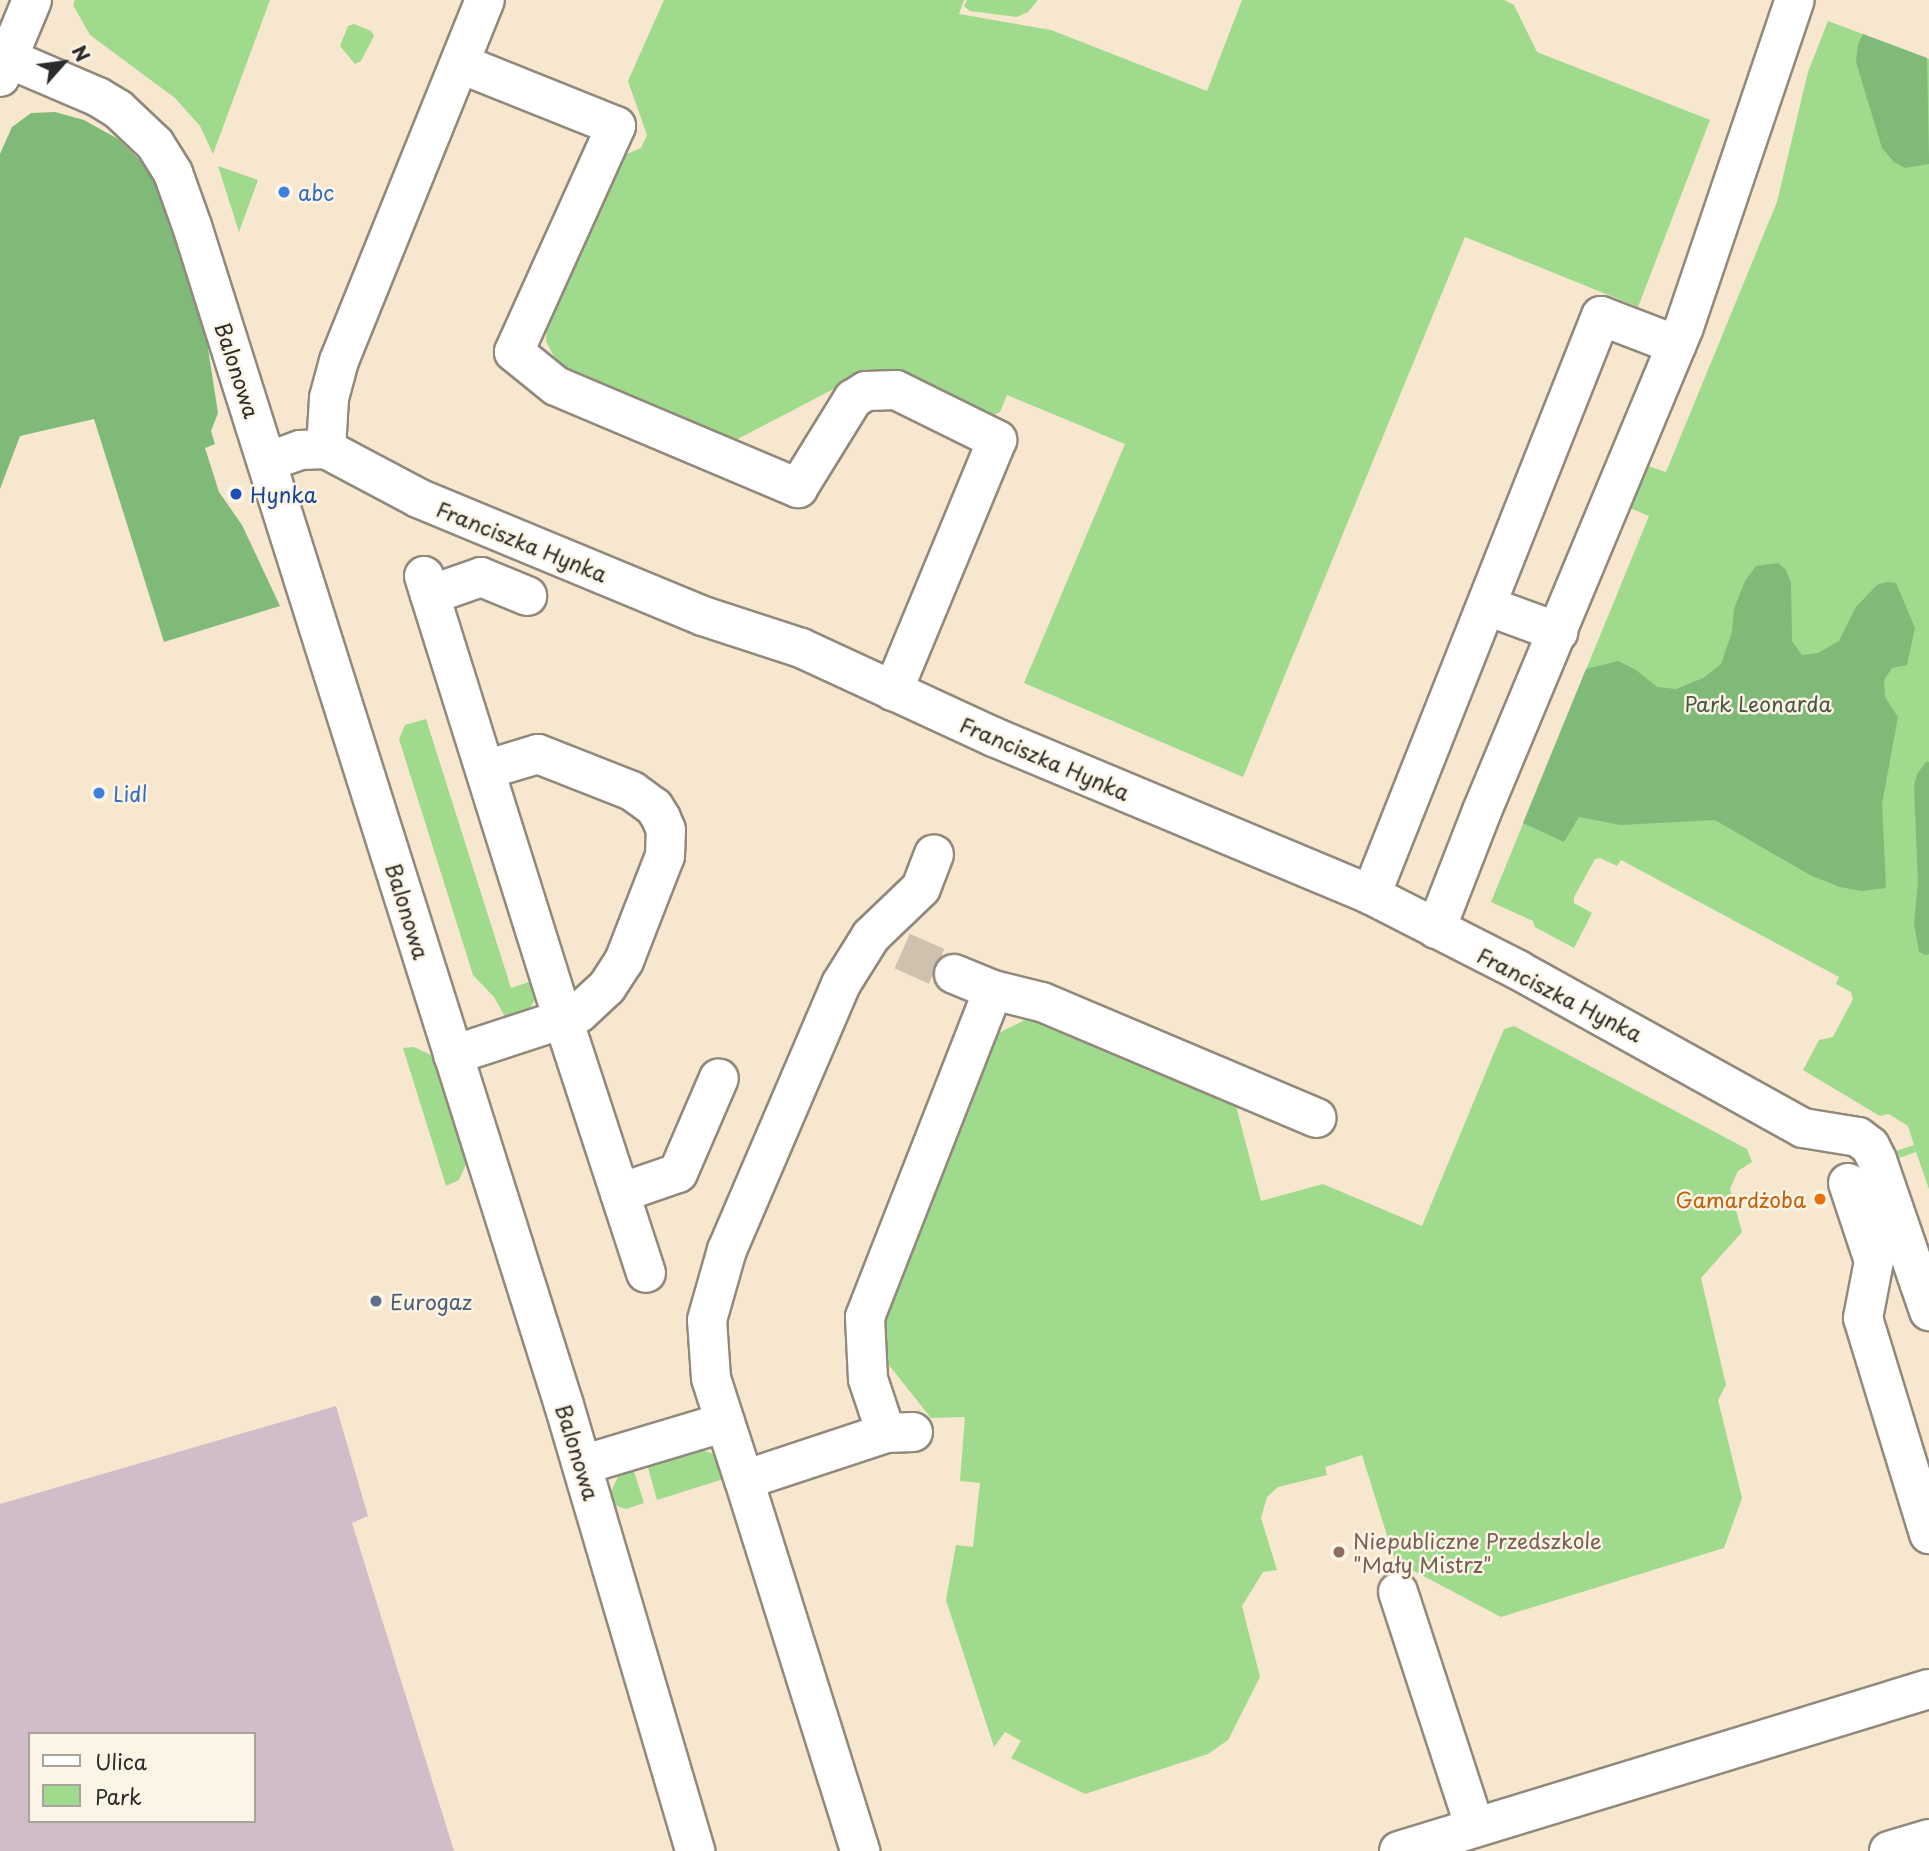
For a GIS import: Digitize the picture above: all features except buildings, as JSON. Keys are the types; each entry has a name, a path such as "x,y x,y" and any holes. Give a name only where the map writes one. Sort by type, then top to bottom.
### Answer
{"street":[{"path":"2,64 32,0"},
{"path":"267,462 300,450 326,449 328,398 339,361 485,0"},
{"path":"1436,929 1482,811 1677,345 1795,0"},
{"name":"Balonowa","path":"2,64 118,109 143,130 165,158 192,226 582,1465 695,1851"},
{"path":"461,64 616,126 514,352 556,386 798,488 853,399 866,391 896,390 997,440 893,691"},
{"path":"1371,895 1601,316 1677,345"},
{"name":"Franciszka Hynka","path":"326,449 380,481 418,498 703,615 801,648 1007,743 1371,895 1553,989 1803,1128 1858,1137 1870,1146 1868,1203"},
{"path":"527,596 481,577 427,585 646,1273"},
{"path":"1487,606 1559,632"},
{"path":"453,1055 579,1013 607,987 624,961 665,856 666,830 654,807 644,797 538,754 485,770"},
{"path":"860,1851 711,1378 707,1320 727,1250 841,984 887,943 921,888 934,854"},
{"path":"954,974 993,990 1042,1002 1317,1118"},
{"path":"744,1480 900,1432 867,1379 865,1317 900,1222 930,1157 993,990"},
{"path":"620,1193 678,1173 719,1078"},
{"path":"1868,1203 1929,1311"},
{"path":"1868,1203 1874,1261 1863,1318 1929,1534"},
{"path":"582,1465 725,1422"},
{"path":"1398,1592 1475,1827"},
{"path":"1416,1849 1475,1827 1929,1689"},
{"path":"1889,1851 1929,1839"}],"shaded area":[{"path":"336,1406 368,1516 352,1523 454,1851 0,1851 0,1504"}],"green space":[{"path":"75,0 270,0 213,154 200,126 175,98 90,35 73,5"},
{"path":"664,0 964,0 959,14 1051,30 1207,91 1242,0 1504,0 1514,5 1537,52 1710,120 1638,307 1465,237 1243,777 1024,683 1125,444 1007,395 1000,412 983,420 872,369 730,443 569,376 559,366 546,341 547,326 613,160 641,148 647,135 628,81"},
{"path":"967,0 1038,0 1028,12 1017,17 970,11 964,6"},
{"name":"Park Leonarda","path":"1828,21 1929,59 1929,1189 1916,1152 1893,1160 1890,1153 1914,1145 1908,1126 1889,1114 1880,1116 1803,1070 1819,1040 1833,1037 1853,999 1851,992 1836,984 1839,977 1621,860 1617,866 1600,858 1595,859 1574,897 1574,903 1592,913 1574,948 1535,927 1533,921 1491,902 1649,516 1625,506 1645,465 1666,472 1777,202 1808,72"},
{"path":"354,24 371,31 374,36 361,61 355,64 340,46 348,26"},
{"path":"1863,34 1927,58 1929,164 1905,168 1894,162 1882,148 1856,62 1858,44"},
{"path":"55,112 84,120 118,139 147,167 168,215 205,329 218,413 211,431 215,444 205,448 219,492 242,525 280,606 164,642 94,419 20,436 0,489 0,154 12,127 31,113"},
{"path":"218,166 258,180 239,232"},
{"path":"1778,563 1786,570 1791,583 1792,641 1802,655 1818,653 1839,641 1856,607 1877,585 1887,582 1896,583 1915,628 1907,665 1892,668 1884,680 1885,697 1898,717 1882,804 1886,888 1861,891 1840,887 1810,875 1715,820 1620,825 1579,817 1564,842 1523,823 1586,669 1618,661 1636,670 1657,687 1676,689 1703,678 1721,664 1732,632 1734,609 1745,581 1756,566"},
{"path":"426,719 511,988 535,980 536,998 531,1006 524,1014 507,1020 494,997 473,975 399,739 405,725"},
{"path":"1926,762 1929,762 1929,954 1926,955 1919,952 1914,924 1918,883 1914,786 1917,774"},
{"path":"1044,1011 1231,1087 1261,1201 1323,1184 1422,1226 1504,1029 1514,1026 1747,1149 1752,1162 1738,1171 1730,1189 1742,1232 1701,1278 1726,1385 1718,1400 1742,1498 1724,1548 1501,1617 1395,1561 1362,1455 1325,1467 1327,1475 1278,1487 1267,1497 1261,1518 1277,1570 1263,1572 1242,1606 1260,1677 1228,1740 1208,1754 1085,1794 1011,1758 1021,1741 1005,1732 994,1747 946,1600 956,1545 973,1547 980,1483 960,1481 965,1417 931,1418 881,1355 887,1283 986,1039"},
{"path":"414,1047 435,1057 468,1160 459,1180 446,1186 403,1048"},
{"path":"693,1447 717,1455 733,1476 657,1500 646,1460"},
{"path":"632,1465 644,1503 626,1509 617,1506 611,1499 611,1492 620,1472"}],"tunnel":[{"path":"902,951 954,974"}],"place":[{"name":"abc","path":"284,192"},
{"name":"Hynka","path":"236,494"},
{"name":"Lidl","path":"99,793"},
{"name":"Gamardżoba","path":"1820,1199"},
{"name":"Eurogaz","path":"376,1301"},
{"name":"Niepubliczne Przedszkole \"Mały Mistrz\"","path":"1339,1552"}]}
